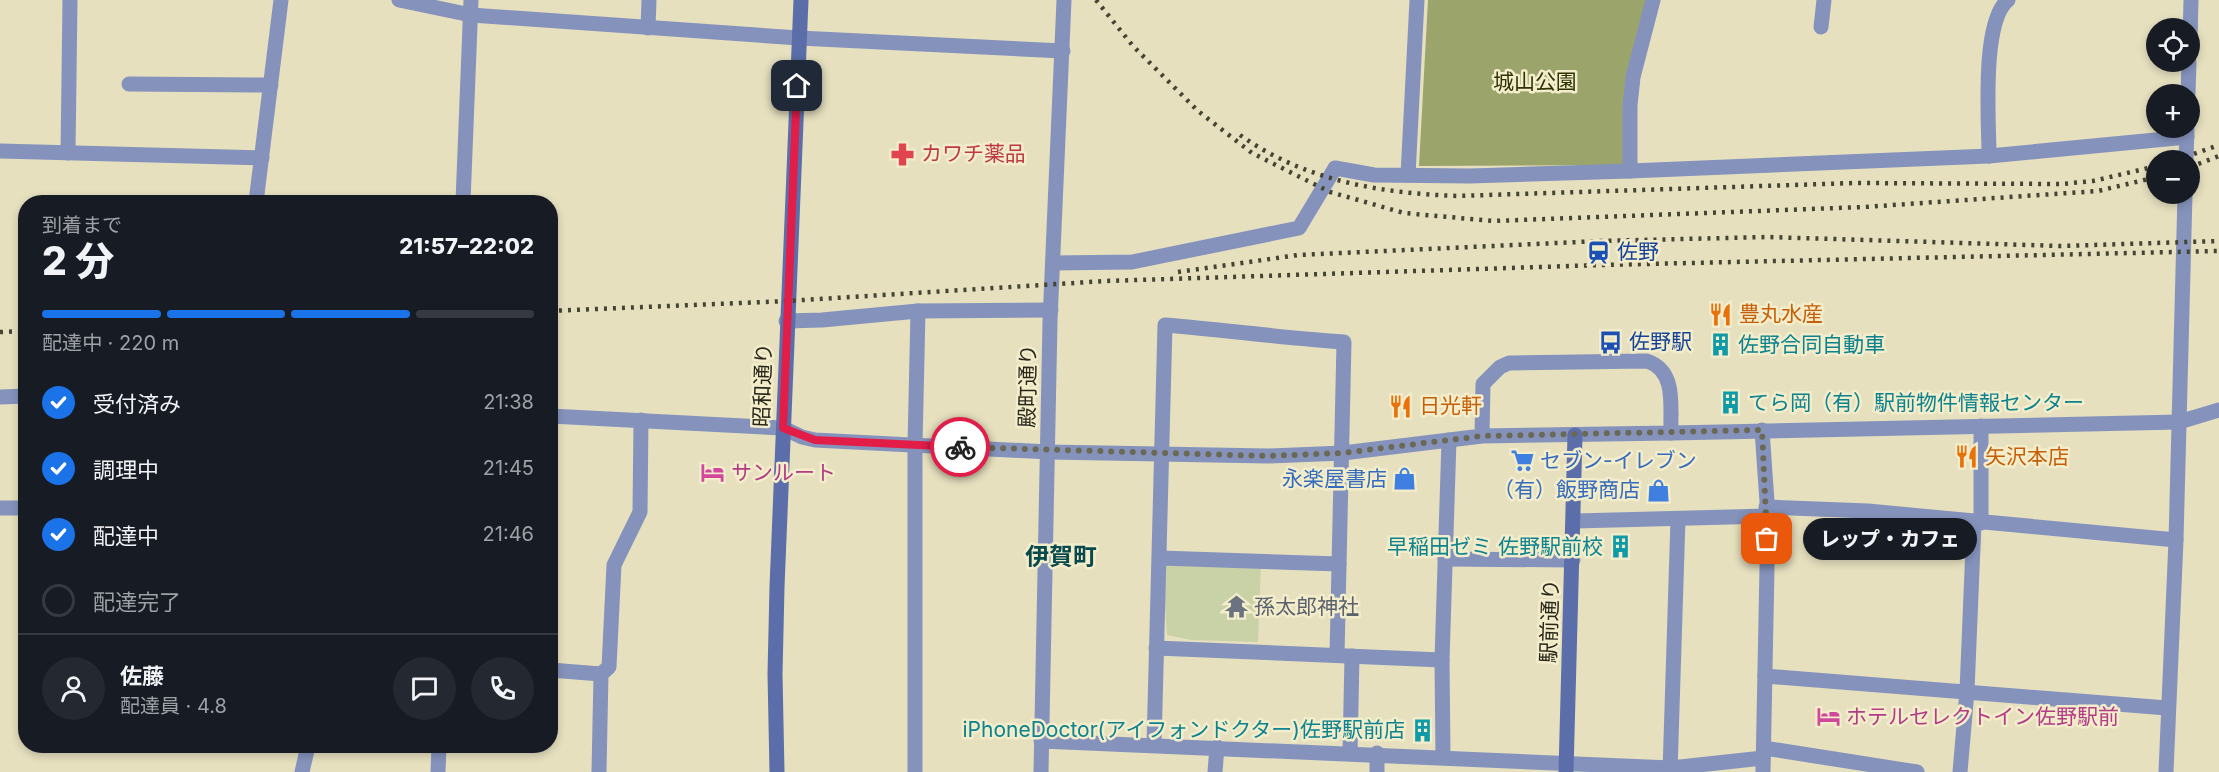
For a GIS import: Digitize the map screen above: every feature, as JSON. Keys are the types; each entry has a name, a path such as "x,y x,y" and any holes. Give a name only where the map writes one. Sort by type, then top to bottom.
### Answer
{"main road":[{"name":"昭和通り","path":"777,772 775,674 786,321 801,0"},
{"name":"駅前通り","path":"1566,767 1575,521 1575,435"}],"street":[{"path":"68,153 70,0"},
{"path":"257,195 281,0"},
{"path":"399,0 648,28 1063,51"},
{"path":"648,28 649,0"},
{"name":"殿町通り","path":"1041,772 1051,310 1064,0"},
{"path":"1408,174 1417,0"},
{"path":"1630,171 1630,105 1633,77 1653,0"},
{"path":"1821,27 1824,0"},
{"path":"1989,156 1988,66 1996,19 2008,0"},
{"path":"2191,18 2192,0"},
{"path":"463,195 471,8"},
{"path":"129,84 271,85"},
{"path":"1053,263 1132,262 1299,228 1335,168 1374,174 1470,176 1630,171 1989,156 2146,137"},
{"path":"0,151 262,158"},
{"path":"2166,772 2180,422 2185,204"},
{"path":"915,772 915,445 918,310"},
{"path":"786,321 822,320 918,310 1051,310"},
{"path":"1154,746 1166,325 1229,330 1251,335 1344,342 1339,564 1350,753"},
{"path":"1482,436 1484,384 1500,367 1509,363 1613,361 1647,361 1659,366 1667,376 1670,391 1671,433"},
{"path":"0,398 18,397"},
{"path":"558,416 783,428 815,440 1048,452 1268,456 1342,453 1482,436 2180,422 2219,410"},
{"path":"558,671 601,674 609,667 614,565 640,512 641,420"},
{"path":"1959,772 1967,691 1978,522 1981,426"},
{"path":"1762,430 1767,512 1763,760"},
{"path":"1443,756 1443,660 1449,440"},
{"path":"0,508 18,508"},
{"path":"1575,521 1678,519 1767,512 1868,511 2176,540"},
{"path":"1670,770 1678,519"},
{"path":"1160,558 1339,564"},
{"path":"1445,559 1573,560"},
{"path":"1156,648 1443,660"},
{"path":"599,772 601,674"},
{"path":"1765,676 2167,708"},
{"path":"1041,741 1443,756 1566,767 1670,770 1763,760 1917,772"},
{"path":"1215,772 1217,747"},
{"path":"302,772 306,753"},
{"path":"438,772 439,753"},
{"path":"1377,753 1377,772"}],"green space":[{"name":"城山公園","path":"1428,0 1649,0 1630,165 1419,166"},
{"path":"1162,560 1261,565 1258,642 1191,640 1167,635"}],"railway":[{"path":"1096,0 1133,46 1198,111 1252,153 1330,192 1404,213 1493,221 1864,207 2098,191 2146,180"},
{"path":"1240,135 1290,164 1344,182 1400,192 1457,196 1854,183 2062,184 2093,181 2146,169"},
{"path":"2200,152 2219,145"},
{"path":"2200,163 2219,156"},
{"path":"1178,272 1298,255 1600,241 1768,237 2061,246 2219,241"},
{"path":"558,311 787,301 1106,281 1602,265 2219,251"},
{"path":"0,332 18,331"}],"way so far":[{"path":"960,447 1048,452 1268,456 1342,453 1482,436 1762,430 1768,516 1767,539"}],"place":[{"name":"カワチ薬品","path":"903,154"},
{"name":"佐野","path":"1599,252"},
{"name":"豊丸水産","path":"1721,314"},
{"name":"佐野駅","path":"1611,342"},
{"name":"佐野合同自動車","path":"1720,345"},
{"name":"てら岡（有）駅前物件情報センター","path":"1730,403"},
{"name":"日光軒","path":"1401,406"},
{"name":"矢沢本店","path":"1967,457"},
{"name":"セブン-イレブン","path":"1522,461"},
{"name":"サンルート","path":"713,473"},
{"name":"永楽屋書店","path":"1405,479"},
{"name":"（有）飯野商店","path":"1658,490"},
{"name":"レップ・カフェ","path":"1767,539"},
{"name":"早稲田ゼミ 佐野駅前校","path":"1621,547"},
{"name":"孫太郎神社","path":"1236,607"},
{"name":"ホテルセレクトイン佐野駅前","path":"1828,717"},
{"name":"iPhoneDoctor(アイフォンドクター)佐野駅前店","path":"1423,730"}],"district":[{"name":"伊賀町","path":"1061,557"}],"route":[{"path":"797,86 783,428 815,440 960,447"}]}
